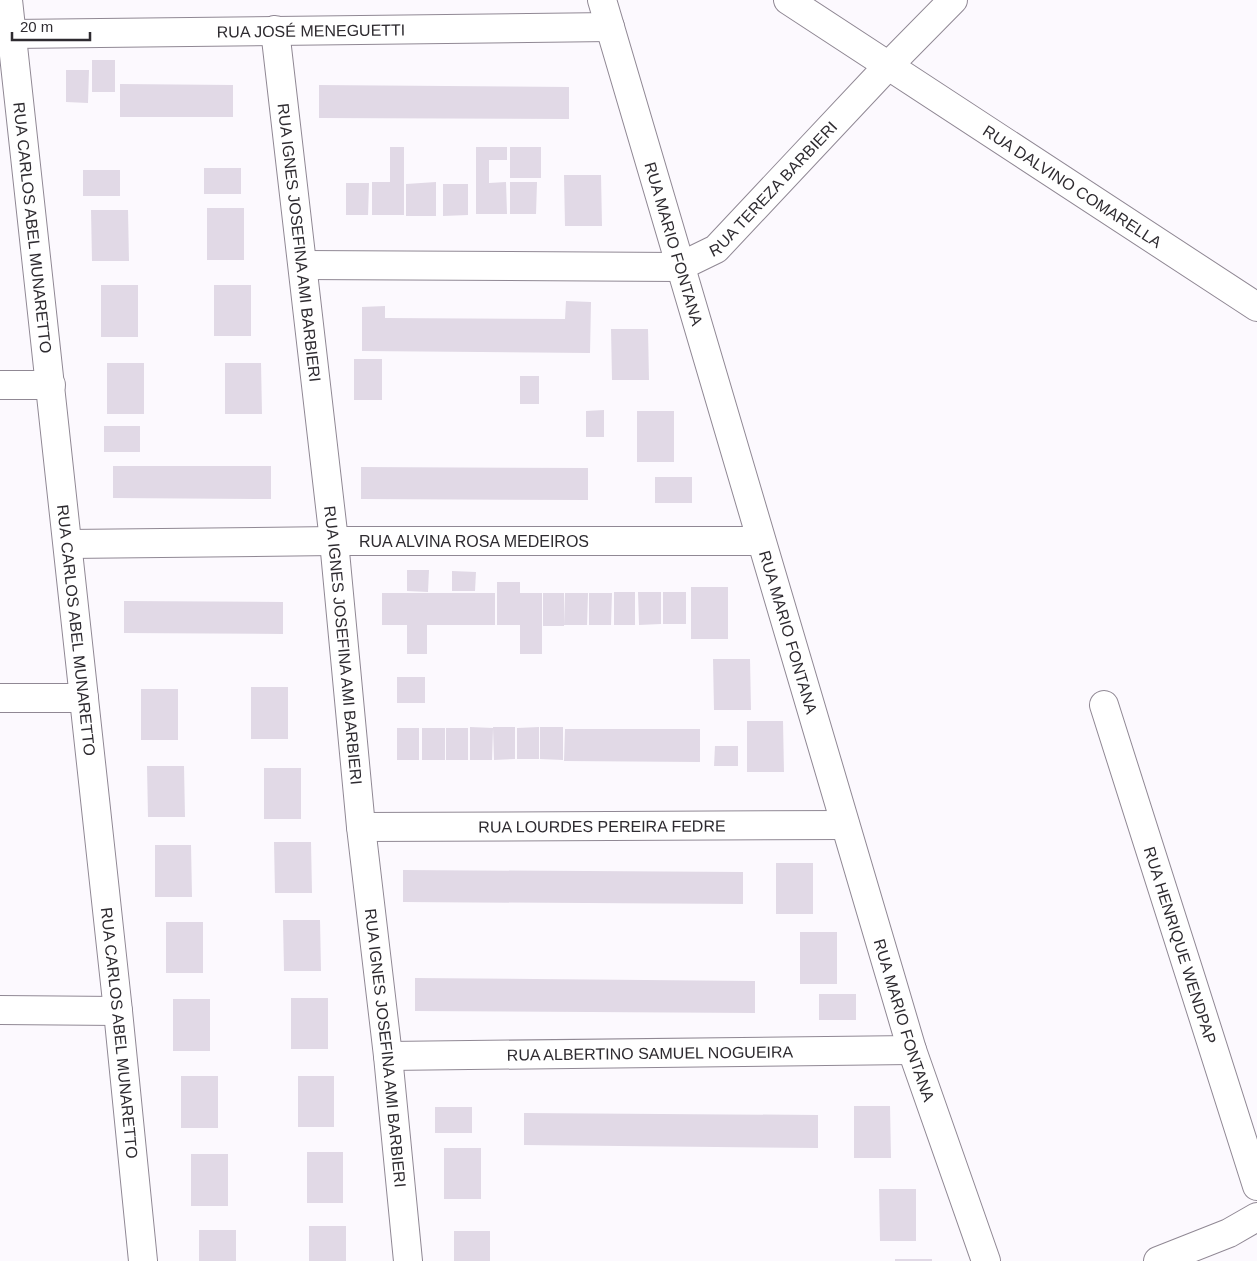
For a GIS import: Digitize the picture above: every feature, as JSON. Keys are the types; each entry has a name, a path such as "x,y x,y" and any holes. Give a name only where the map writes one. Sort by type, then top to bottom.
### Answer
{"street":[{"name":"RUA CARLOS ABEL MUNARETTO","path":"8,0 9,50 51,385 143,1261"},
{"name":"RUA MARIO FONTANA","path":"602,0 679,267 912,1050 986,1261"},
{"name":"RUA DALVINO COMARELLA","path":"788,0 886,67 1257,308"},
{"name":"RUA TEREZA BARBIERI","path":"303,265 679,267 716,249 886,67 953,0"},
{"name":"RUA JOSÉ MENEGUETTI","path":"9,50 275,30 610,27"},
{"name":"RUA IGNES JOSEFINA AMI BARBIERI","path":"275,30 334,541 361,827 388,1056 408,1261"},
{"path":"0,385 51,385"},
{"name":"RUA ALVINA ROSA MEDEIROS","path":"68,544 334,541 760,541"},
{"path":"0,698 84,698"},
{"name":"RUA HENRIQUE WENDPAP","path":"1104,706 1257,1186"},
{"name":"RUA LOURDES PEREIRA FEDRE","path":"361,827 845,825"},
{"path":"0,1010 118,1011"},
{"name":"RUA ALBERTINO SAMUEL NOGUEIRA","path":"388,1056 912,1050"},
{"path":"1158,1261 1229,1233 1257,1217"}],"building":[{"path":"92,60 115,60 115,92 92,92"},
{"path":"66,70 89,70 88,103 66,102"},
{"path":"120,84 233,85 233,117 120,117"},
{"path":"319,85 569,87 569,119 319,118"},
{"path":"390,147 404,147 404,215 372,215 372,182 390,182"},
{"path":"476,147 507,147 507,160 489,160 489,183 506,182 507,214 476,214"},
{"path":"510,147 541,147 541,178 510,178"},
{"path":"204,168 241,168 241,194 204,194"},
{"path":"83,170 120,170 120,196 83,196"},
{"path":"564,175 601,175 602,226 565,226"},
{"path":"436,182 436,216 406,216 406,184"},
{"path":"510,182 537,182 536,214 510,214"},
{"path":"346,183 369,183 368,215 346,215"},
{"path":"443,184 468,184 468,215 443,216"},
{"path":"207,208 244,208 244,260 207,260"},
{"path":"91,210 128,210 129,261 92,261"},
{"path":"101,285 138,285 138,337 101,337"},
{"path":"214,285 251,285 251,336 214,336"},
{"path":"566,301 591,302 590,353 362,351 362,307 385,306 385,318 565,319"},
{"path":"611,329 648,329 649,380 612,380"},
{"path":"354,359 382,359 382,400 354,400"},
{"path":"107,363 144,363 144,414 107,414"},
{"path":"225,363 261,363 262,414 225,414"},
{"path":"520,376 539,376 539,404 520,404"},
{"path":"604,410 604,437 586,437 586,411"},
{"path":"637,411 674,411 674,462 637,462"},
{"path":"104,426 140,426 140,452 104,452"},
{"path":"113,466 271,466 271,499 113,498"},
{"path":"361,467 588,468 588,500 361,499"},
{"path":"655,477 692,477 692,503 655,503"},
{"path":"407,570 429,570 428,592 407,591"},
{"path":"452,571 476,572 475,591 452,591"},
{"path":"497,582 520,582 520,593 542,593 542,654 520,654 520,625 497,625"},
{"path":"691,587 728,587 728,639 691,639"},
{"path":"614,592 635,592 635,625 614,625"},
{"path":"638,592 661,592 661,624 639,625"},
{"path":"663,592 686,592 686,624 663,624"},
{"path":"382,593 495,593 495,625 427,625 427,654 407,654 407,625 382,625"},
{"path":"543,593 564,593 564,626 543,626"},
{"path":"565,593 588,593 587,625 564,625"},
{"path":"589,593 612,593 611,625 589,625"},
{"path":"124,601 283,602 283,634 124,633"},
{"path":"713,659 750,659 751,710 714,710"},
{"path":"397,677 425,677 425,703 397,703"},
{"path":"251,687 288,687 288,739 251,739"},
{"path":"141,689 178,689 178,740 141,740"},
{"path":"747,721 783,721 784,772 747,772"},
{"path":"470,727 493,728 492,760 470,760"},
{"path":"493,727 515,727 515,759 494,760"},
{"path":"539,727 539,759 517,759 517,728"},
{"path":"540,727 563,727 563,760 540,759"},
{"path":"397,728 419,728 419,760 397,760"},
{"path":"422,728 445,728 445,760 422,760"},
{"path":"446,728 468,728 468,760 446,760"},
{"path":"565,729 700,729 700,762 564,761"},
{"path":"715,746 738,746 738,766 714,766"},
{"path":"147,766 184,766 185,817 148,817"},
{"path":"264,768 301,768 301,819 264,819"},
{"path":"274,842 311,842 312,893 275,893"},
{"path":"155,845 191,845 192,897 155,897"},
{"path":"776,863 813,863 813,914 776,914"},
{"path":"403,870 743,872 743,904 403,902"},
{"path":"283,920 320,920 321,971 284,971"},
{"path":"166,922 203,922 203,973 166,973"},
{"path":"800,932 837,932 837,984 800,984"},
{"path":"415,978 755,981 755,1013 415,1011"},
{"path":"819,994 856,994 856,1020 819,1020"},
{"path":"291,998 328,998 328,1049 291,1049"},
{"path":"173,999 210,999 210,1051 173,1051"},
{"path":"181,1076 218,1076 218,1128 181,1128"},
{"path":"298,1076 334,1076 334,1127 298,1127"},
{"path":"854,1106 890,1106 891,1158 854,1158"},
{"path":"435,1107 472,1107 472,1133 435,1133"},
{"path":"524,1113 818,1115 818,1148 524,1145"},
{"path":"444,1148 481,1148 481,1199 444,1199"},
{"path":"307,1152 343,1152 343,1203 307,1203"},
{"path":"191,1154 228,1154 228,1206 191,1206"},
{"path":"879,1189 916,1189 916,1241 880,1241"},
{"path":"309,1226 346,1226 346,1261 309,1261"},
{"path":"199,1230 236,1230 236,1261 199,1261"},
{"path":"454,1231 490,1231 490,1261 454,1261"},
{"path":"895,1259 932,1259 932,1261 895,1261"}]}
